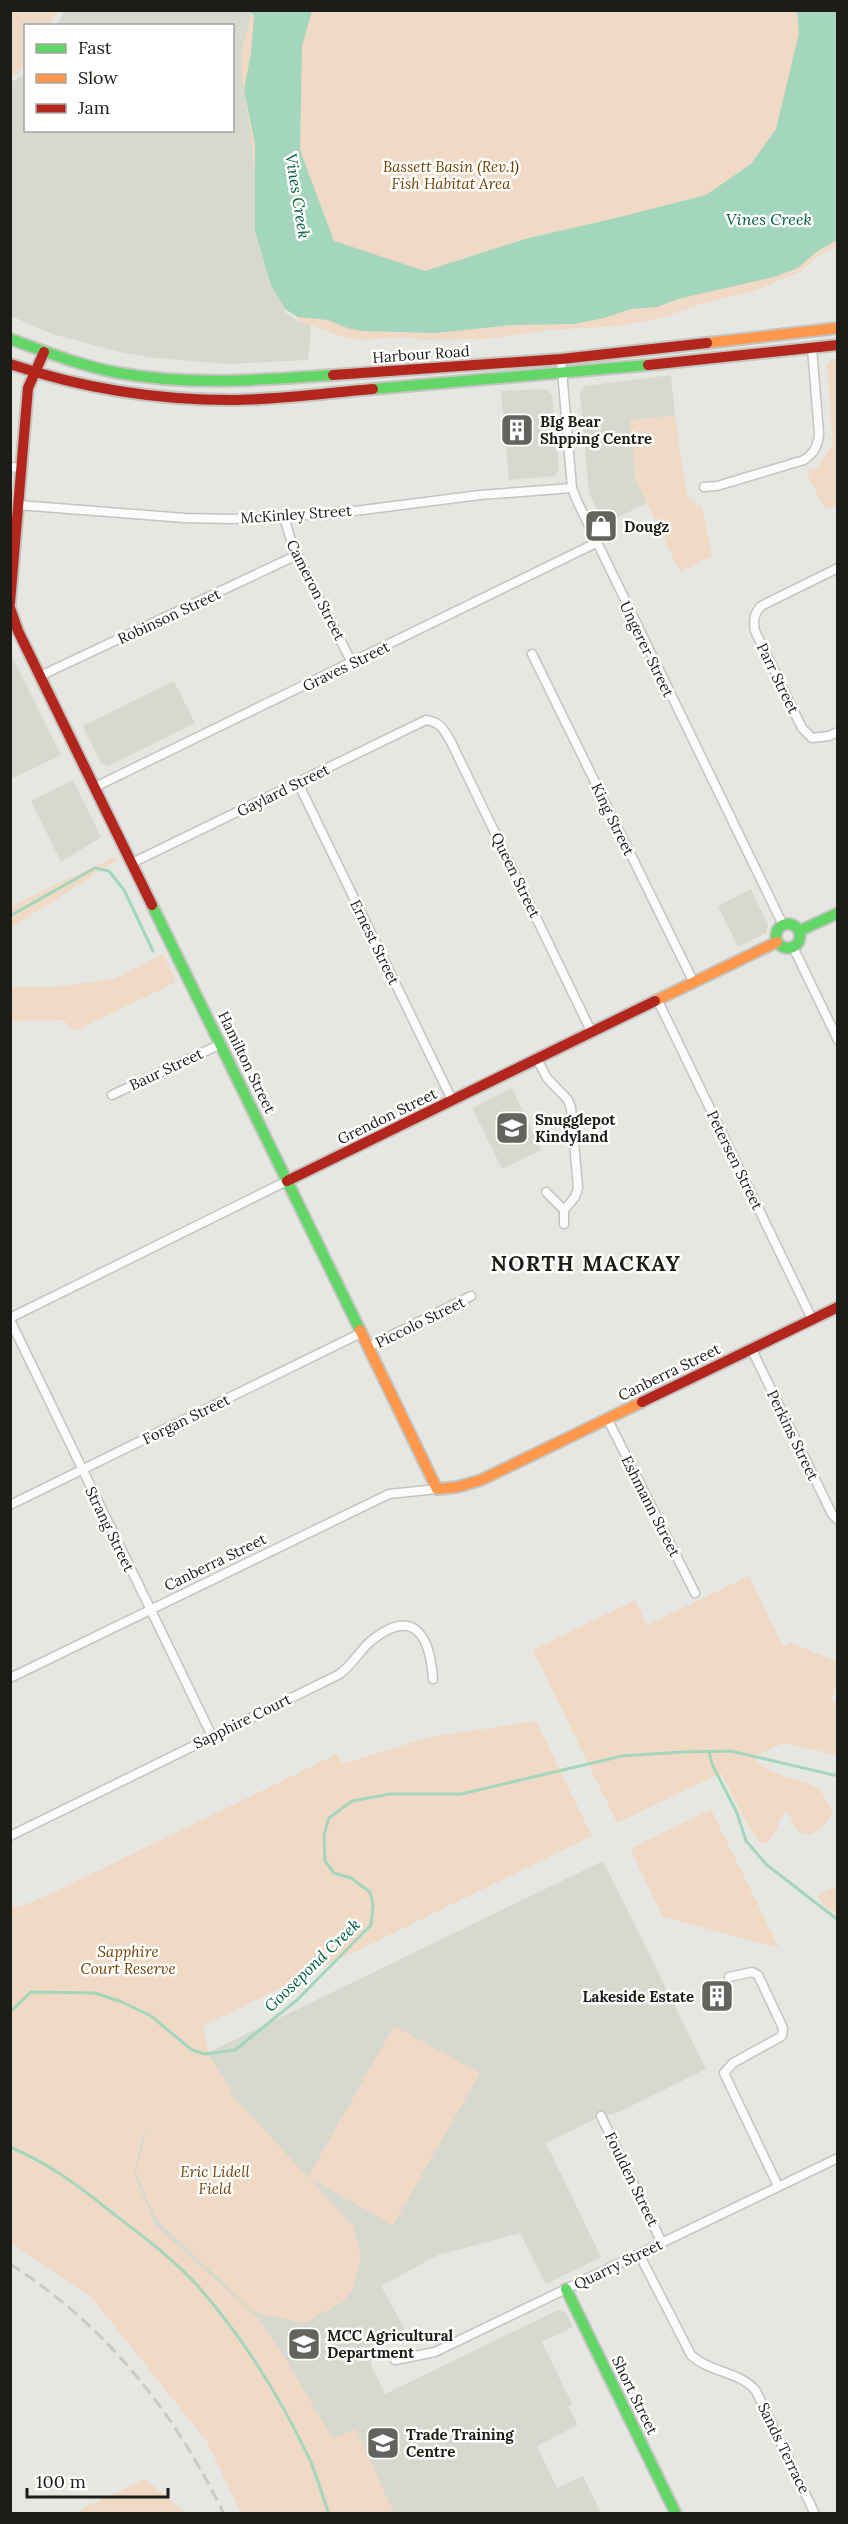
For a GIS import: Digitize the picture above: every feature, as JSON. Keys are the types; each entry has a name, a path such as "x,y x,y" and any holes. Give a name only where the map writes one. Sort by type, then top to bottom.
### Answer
{"street":[{"name":"Harbour Road","path":"10,339 82,365 133,376 196,382 237,382 561,359 837,328"},
{"name":"Harbour Road","path":"10,364 36,373 137,394 232,400 562,374 837,345"},
{"path":"704,487 717,486 804,460 812,454 818,443 819,434 812,348"},
{"path":"10,603 18,505 16,468 28,388 44,352"},
{"name":"Ungerer Street","path":"561,359 572,488 596,543 783,925"},
{"name":"McKinley Street","path":"18,505 185,518 284,517 331,514 480,495 572,488"},
{"name":"Cameron Street","path":"284,517 297,555 352,663"},
{"name":"Graves Street","path":"95,788 596,543"},
{"name":"Robinson Street","path":"40,676 297,555"},
{"name":"Parr Street","path":"837,568 761,606 755,613 755,631 802,728 812,738 830,736 837,732"},
{"name":"Hamilton Street","path":"10,608 12,617 40,676 437,1489"},
{"name":"King Street","path":"532,654 694,983"},
{"name":"Gaylard Street","path":"132,863 426,720 435,721"},
{"name":"Queen Street","path":"435,721 441,725 451,742 592,1033"},
{"name":"Ernest Street","path":"298,783 452,1100"},
{"path":"799,932 837,913"},
{"path":"790,924 799,932 800,939 793,947 782,947 777,942 776,934 783,925 790,924"},
{"name":"Grendon Street","path":"10,1319 777,942"},
{"path":"793,947 837,1040"},
{"name":"Petersen Street","path":"658,1001 812,1319"},
{"name":"Baur Street","path":"112,1095 221,1044"},
{"path":"537,1059 547,1078 568,1100 571,1108 578,1188 575,1197 564,1210 564,1224"},
{"path":"546,1192 564,1210"},
{"name":"Piccolo Street","path":"368,1347 471,1296"},
{"name":"Canberra Street","path":"10,1678 389,1494 457,1487 480,1480 837,1307"},
{"name":"Strang Street","path":"10,1319 212,1736"},
{"name":"Forgan Street","path":"10,1505 361,1334"},
{"name":"Perkins Street","path":"751,1348 837,1520"},
{"name":"Eshmann Street","path":"607,1418 695,1593"},
{"name":"Sapphire Court","path":"10,1836 338,1675 346,1670 372,1640 402,1625 415,1628 420,1632 432,1656 433,1679"},
{"path":"729,1977 752,1972 758,1975 783,2028 782,2036 773,2043 733,2063 724,2073 778,2186"},
{"name":"Foulden Street","path":"601,2116 662,2243"},
{"name":"Quarry Street","path":"395,2360 435,2352 837,2157"},
{"name":"Sands Terrace","path":"639,2254 692,2355 705,2366 746,2381 756,2391 816,2514"},
{"name":"Short Street","path":"566,2289 676,2514"}],"shaded area":[{"path":"64,11 250,11 254,16 246,103 251,117 270,280 286,313 300,322 309,321 311,331 308,360 228,364 155,358 120,352 52,334 11,316 10,83 24,75 24,132 234,132 234,24 58,24"},
{"path":"671,375 675,416 630,420 636,480 647,503 604,524 589,493 580,392 585,386"},
{"path":"546,389 552,395 559,470 554,476 509,480 501,391"},
{"path":"10,652 61,755 11,779 10,779"},
{"path":"174,681 195,723 108,766 101,763 83,726"},
{"path":"73,780 101,837 61,862 31,801"},
{"path":"751,889 768,925 766,933 738,947 718,906"},
{"path":"512,1088 541,1150 502,1169 472,1108"},
{"path":"603,1861 706,2069 617,2113 601,2116 546,2143 601,2257 546,2284 520,2233 438,2255 381,2286 408,2335 386,2339 370,2362 385,2394 558,2310 566,2312 573,2327 542,2342 572,2404 568,2406 578,2425 537,2446 557,2488 583,2476 601,2513 392,2513 356,2429 333,2439 155,2225 134,2174 142,2136 181,2108 205,2054"}],"green space":[{"path":"10,11 57,11 50,24 24,24 24,69 11,77"},
{"name":"Bassett Basin (Rev.1) Fish Habitat Area","path":"253,11 837,11 837,246 818,256 800,272 751,292 704,303 664,317 620,326 550,330 487,339 422,340 405,337 360,340 339,336 300,321 285,303 257,201 252,142 241,68 243,44"},
{"path":"832,359 837,359 838,504 825,510 806,471 818,467 833,444 827,365"},
{"path":"675,416 687,495 696,505 702,506 712,556 680,572 636,480 630,420"},
{"path":"116,856 117,860 11,928 11,906"},
{"path":"163,954 176,982 75,1031 63,1020 11,1021 11,987 53,987 114,979"},
{"path":"749,1576 783,1647 791,1643 838,1662 837,1684 831,1701 837,1703 837,1755 783,1743 754,1757 775,1773 820,1789 833,1813 821,1828 809,1835 799,1831 789,1814 784,1812 775,1833 768,1842 760,1843 747,1824 721,1773 617,1823 533,1650 635,1600 647,1625"},
{"path":"536,1721 592,1836 203,2026 210,2057 232,2092 230,2093 353,2226 361,2257 354,2286 343,2302 304,2323 254,2312 156,2219 136,2173 145,2135 165,2120 142,2136 134,2174 155,2225 258,2318 285,2358 333,2439 356,2429 394,2513 241,2513 207,2442 90,2296 11,2243 11,1905 19,1907 44,1897 337,1754 342,1764 430,1737"},
{"path":"711,1809 779,1948 663,1917 630,1849"},
{"path":"837,1860 838,1913 825,1907 817,1895 837,1886"},
{"path":"394,2026 480,2073 393,2225 308,2177"},
{"path":"145,2479 186,2513 81,2513 80,2510"}],"water":[{"name":"Vines Creek","path":"250,11 312,11 302,46 300,150 334,241 425,271 525,239 706,195 751,164 776,129 799,33 797,11 837,11 837,240 816,252 798,268 774,277 678,299 657,307 631,309 604,318 574,324 512,325 435,333 363,331 347,328 328,320 298,317 285,309 271,285 255,230 255,144 244,90 251,53 254,16"}],"waterway":[{"path":"10,916 95,868 109,871 124,890 153,951"},
{"name":"Goosepond Creek","path":"10,2012 31,1992 95,1993 122,2002 151,2016 192,2050 205,2054 235,2050 297,2000 371,1925 373,1905 370,1892 351,1878 334,1873 325,1861 324,1835 329,1818 352,1801 390,1794 461,1794 622,1756 682,1752 731,1751 838,1776"},
{"path":"709,1752 712,1764 737,1813 746,1841 767,1865 838,1920"},
{"path":"10,2147 50,2168 87,2193 155,2246 197,2285 244,2346 285,2412 309,2458 329,2514"}],"railway":[{"path":"10,2264 45,2288 77,2315 135,2374 183,2441 224,2514"}],"traffic: fast":[{"path":"10,339 91,367 172,380 226,381 333,375"},
{"path":"373,389 648,365"},
{"path":"152,905 360,1330"},
{"path":"799,931 838,913"},
{"path":"788,924 797,927 800,936 797,945 788,948 779,945 776,936 779,927 788,924"},
{"path":"566,2289 676,2514"}],"traffic: slow":[{"path":"707,343 838,328"},
{"path":"655,1001 777,942"},
{"path":"360,1330 437,1489 457,1487 481,1480 642,1402"}],"traffic: jam":[{"path":"333,375 561,359 707,343"},
{"path":"648,365 838,345"},
{"path":"10,603 28,388 44,352"},
{"path":"10,364 91,386 175,398 249,400 373,389"},
{"path":"10,608 18,631 152,905"},
{"path":"287,1181 655,1001"},
{"path":"642,1402 838,1307"}],"place":[{"name":"BIg Bear Shpping Centre","path":"517,430"},
{"name":"Dougz","path":"601,526"},
{"name":"Snugglepot Kindyland","path":"512,1128"},
{"name":"Lakeside Estate","path":"717,1996"},
{"name":"MCC Agricultural Department","path":"304,2344"},
{"name":"Trade Training Centre","path":"383,2443"}],"district":[{"name":"NORTH MACKAY","path":"586,1263"}],"park label":[{"name":"Sapphire Court Reserve","path":"128,1960"},
{"name":"Eric Lidell Field","path":"215,2180"}]}
